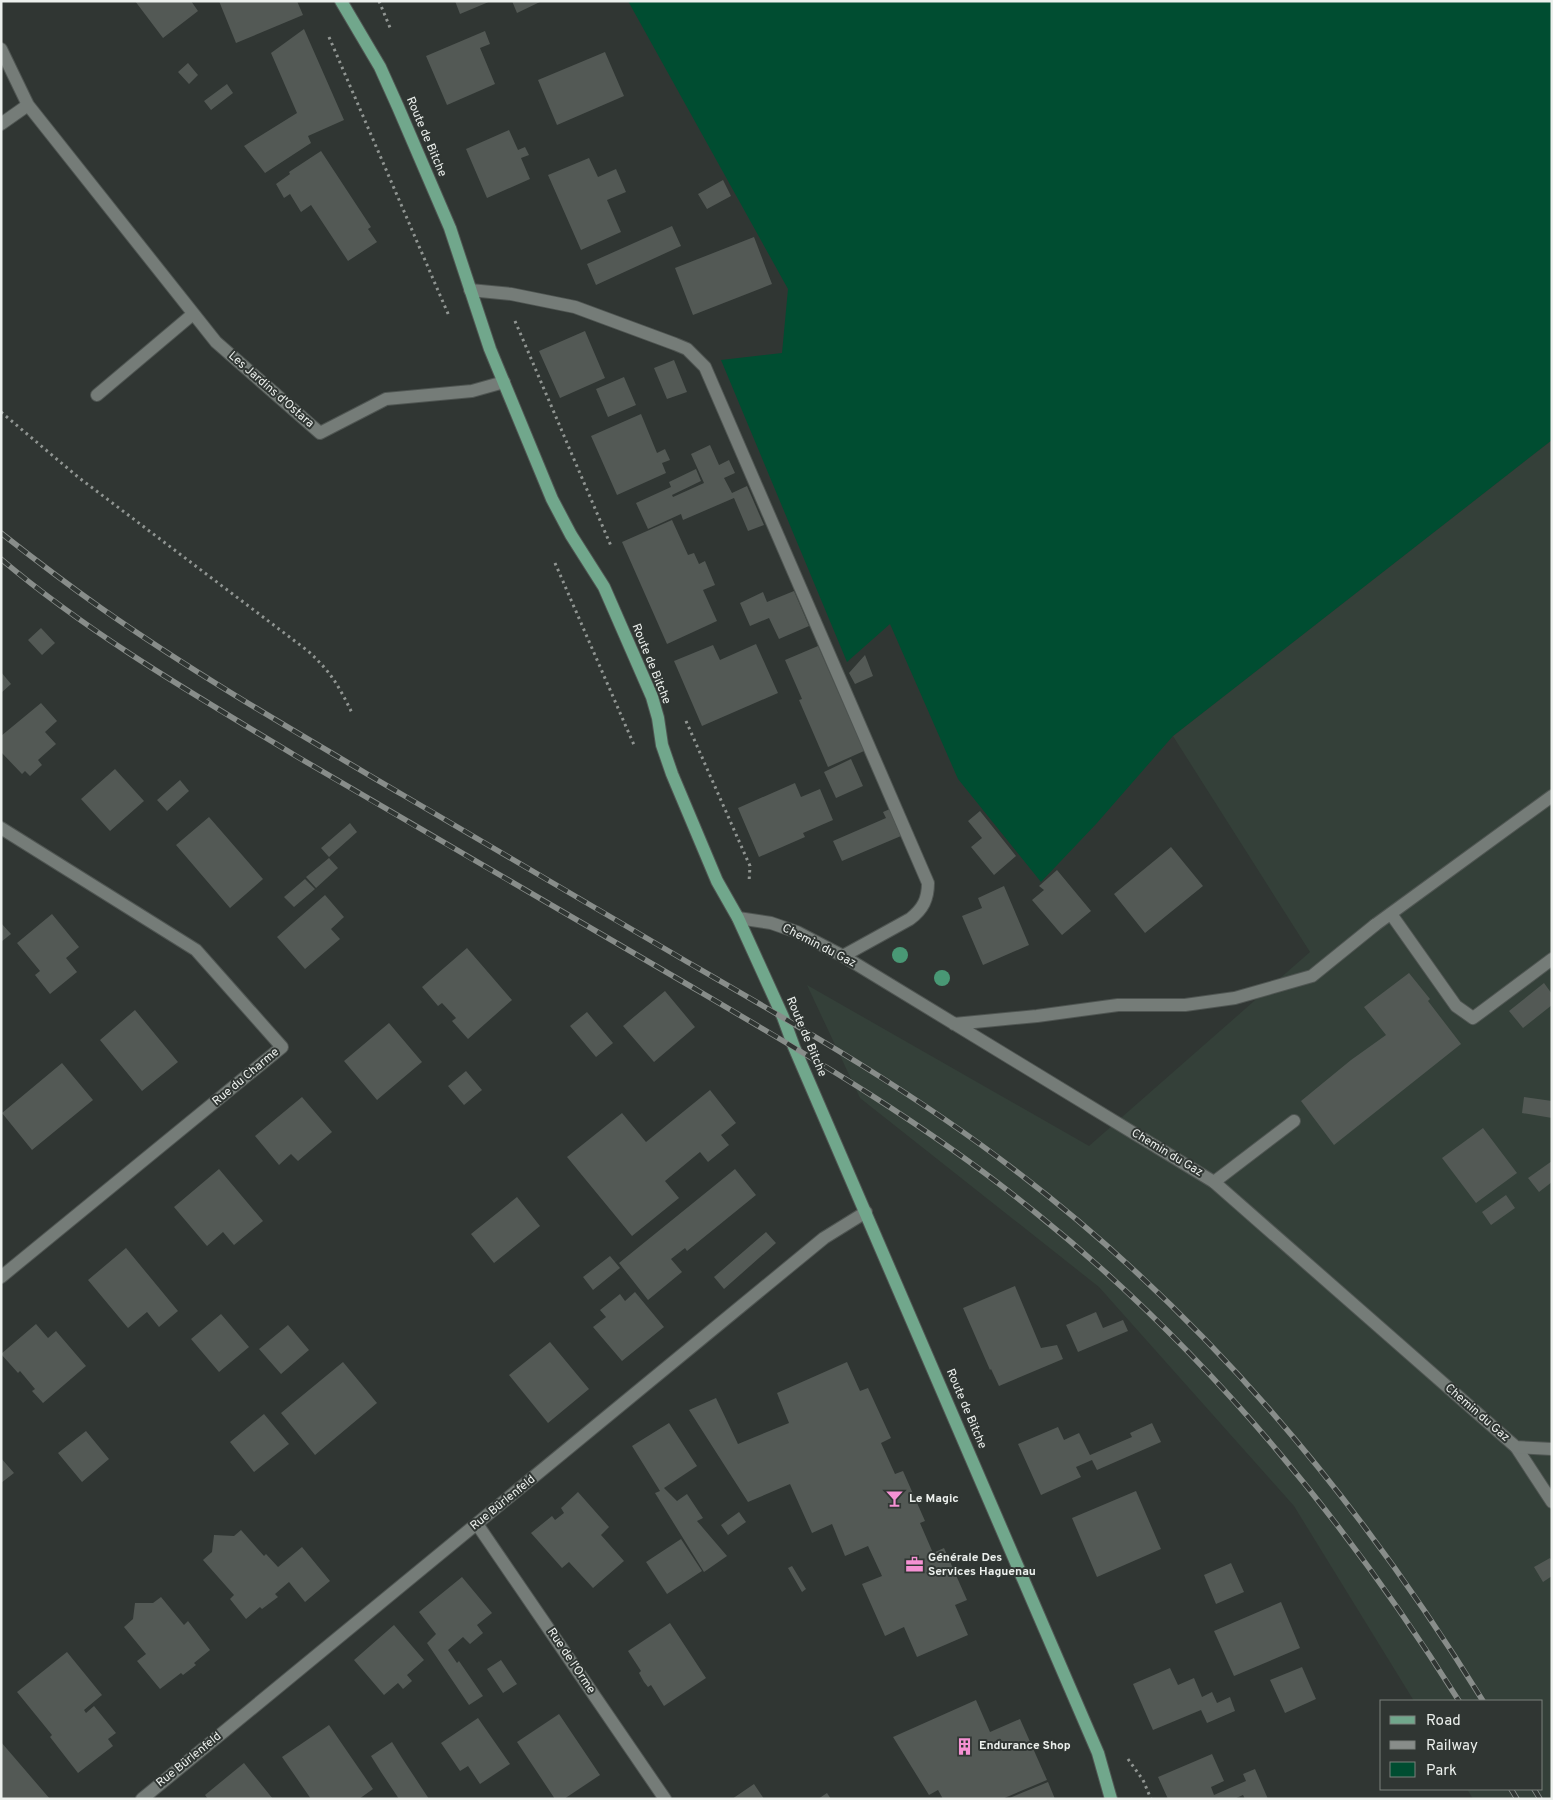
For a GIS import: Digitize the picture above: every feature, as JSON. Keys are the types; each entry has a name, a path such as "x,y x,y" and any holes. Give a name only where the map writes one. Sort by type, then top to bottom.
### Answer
{"main road":[{"name":"Route de Bitche","path":"341,1 380,67 450,228 490,349 552,499 571,535 604,587 648,688 658,718 662,745 672,774 717,881 738,918 783,1017 794,1047 1098,1753 1111,1799"}],"street":[{"name":"Les Jardins d'Ostara","path":"1,50 28,105 216,342 320,433 386,398 472,391 504,382"},
{"path":"1,124 28,105"},
{"path":"470,290 504,293 575,307 687,349 706,367 928,883 928,894 925,903 918,913 843,956"},
{"path":"98,395 193,314"},
{"path":"954,1024 1037,1016 1118,1005 1185,1005 1235,998 1312,976 1390,914 1552,796"},
{"name":"Rue du Charme","path":"1,828 196,950 282,1047 1,1277"},
{"path":"1390,914 1456,1006 1473,1018 1552,959"},
{"name":"Chemin du Gaz","path":"738,918 771,923 796,932 843,956 1214,1182 1516,1447 1552,1449"},
{"path":"1214,1182 1294,1120"},
{"name":"Rue Bürlenfeld","path":"142,1799 824,1238 866,1212"},
{"path":"1516,1447 1552,1502"},
{"name":"Rue de l'Orme","path":"477,1524 665,1799"}],"path":[{"path":"379,1 395,38"},
{"path":"328,34 449,316"},
{"path":"504,293 613,550"},
{"path":"1,412 78,478 308,651 325,666 338,683 353,714"},
{"path":"555,563 634,745"},
{"path":"683,714 750,866"}],"shaded area":[{"path":"1552,440 1552,1799 1473,1799 1468,1790 1543,1790 1543,1700 1413,1700 1294,1506 1099,1287 860,1098 807,985 1089,1146 1310,952 1173,736"}],"green space":[{"path":"628,1 1552,1 1552,440 1173,736 1097,823 1041,882 958,779 890,624 847,662 721,360 782,353 788,289"}],"building":[{"path":"135,1 191,1 198,11 163,38"},
{"path":"219,1 297,1 303,15 236,43"},
{"path":"455,1 491,1 460,14"},
{"path":"512,1 542,1 517,13"},
{"path":"304,29 344,120 308,136 311,143 265,173 244,146 297,113 271,53"},
{"path":"485,31 490,44 480,48 495,84 447,105 426,56"},
{"path":"605,52 624,96 557,125 538,80"},
{"path":"188,63 198,75 189,84 178,72"},
{"path":"227,84 233,93 211,110 204,101"},
{"path":"509,130 518,150 525,147 529,155 521,158 530,179 487,198 466,149"},
{"path":"321,151 371,227 368,229 377,242 348,261 311,205 301,212 290,194 284,198 276,184 290,174 289,172"},
{"path":"589,158 598,177 616,169 626,192 607,200 621,232 581,250 548,175"},
{"path":"723,180 731,196 707,209 698,194"},
{"path":"672,226 681,246 596,285 587,264"},
{"path":"754,237 772,284 693,315 675,268"},
{"path":"585,331 605,378 560,398 539,351"},
{"path":"674,360 687,392 667,399 654,368"},
{"path":"624,377 636,405 608,417 596,389"},
{"path":"641,414 657,453 665,449 670,460 662,463 666,473 617,495 591,436"},
{"path":"710,445 719,465 729,460 735,473 724,478 732,493 747,486 764,525 748,531 734,498 683,520 681,514 648,529 636,503 671,487 669,482 696,469 701,481 672,495 673,497 704,483 691,454"},
{"path":"672,520 688,555 694,553 699,564 705,561 715,585 703,590 717,621 667,644 622,542"},
{"path":"794,591 809,626 779,639 769,618 750,626 740,603 763,592 767,602"},
{"path":"41,628 55,643 42,655 28,640"},
{"path":"756,644 778,693 702,726 674,661 713,645 720,660"},
{"path":"818,646 864,751 828,767 799,700 802,699 785,660"},
{"path":"865,655 873,676 855,684 849,673"},
{"path":"1,672 11,684 1,693"},
{"path":"41,703 57,721 45,732 56,744 38,760 42,765 30,776 25,771 22,774 1,752 1,736"},
{"path":"851,759 863,786 836,798 824,772"},
{"path":"115,769 144,801 110,831 81,799"},
{"path":"180,780 189,791 167,811 157,800"},
{"path":"795,783 801,797 820,789 833,820 803,833 805,837 759,857 738,808"},
{"path":"890,809 901,836 842,861 833,841 886,818 883,812"},
{"path":"980,811 1016,856 994,875 971,847 982,838 968,821"},
{"path":"209,817 263,879 230,908 176,845"},
{"path":"350,823 357,832 329,857 321,848"},
{"path":"1171,847 1203,886 1145,933 1114,894"},
{"path":"329,858 338,868 316,888 306,877"},
{"path":"1057,870 1091,911 1062,935 1032,900 1044,890 1039,886"},
{"path":"305,879 315,889 294,907 284,897"},
{"path":"1004,886 1029,945 983,965 962,916 982,908 978,898"},
{"path":"325,895 344,917 331,929 340,939 305,969 277,937"},
{"path":"52,914 79,947 66,958 77,972 50,994 35,975 40,971 17,943"},
{"path":"1,923 11,934 1,942"},
{"path":"467,948 512,1000 468,1039 452,1021 456,1018 442,1003 438,1006 422,987"},
{"path":"1409,973 1430,999 1428,1001 1461,1044 1334,1145 1301,1101 1351,1060 1386,1035 1364,1007"},
{"path":"1544,983 1552,994 1552,1005 1523,1028 1509,1011"},
{"path":"665,991 695,1027 654,1062 623,1026"},
{"path":"135,1010 178,1062 142,1091 100,1040"},
{"path":"587,1012 613,1043 596,1057 570,1026"},
{"path":"389,1023 422,1062 377,1100 344,1061"},
{"path":"62,1063 93,1100 32,1150 2,1113"},
{"path":"466,1071 482,1090 464,1105 448,1086"},
{"path":"710,1090 736,1123 721,1135 729,1145 708,1162 700,1152 665,1181 679,1198 632,1236 567,1157 622,1113 646,1142"},
{"path":"302,1097 332,1132 298,1161 291,1154 279,1165 255,1136"},
{"path":"1524,1097 1552,1101 1552,1118 1522,1113"},
{"path":"1483,1128 1517,1173 1476,1203 1442,1158"},
{"path":"1552,1161 1552,1182 1539,1192 1528,1178"},
{"path":"219,1169 263,1221 234,1245 223,1232 207,1246 174,1207"},
{"path":"735,1169 756,1195 687,1251 685,1248 671,1259 682,1272 648,1300 619,1263"},
{"path":"1506,1195 1515,1208 1491,1225 1482,1212"},
{"path":"517,1197 540,1226 494,1263 471,1234"},
{"path":"766,1232 776,1243 724,1289 714,1277"},
{"path":"126,1248 178,1311 159,1327 147,1312 128,1328 88,1280"},
{"path":"610,1256 620,1268 593,1290 583,1277"},
{"path":"1015,1286 1041,1348 1057,1345 1063,1359 999,1386 963,1308"},
{"path":"635,1292 664,1327 622,1361 593,1327 606,1317 600,1310 620,1294 625,1301"},
{"path":"1096,1312 1103,1328 1123,1320 1128,1331 1078,1352 1066,1325"},
{"path":"221,1314 249,1347 219,1372 191,1339"},
{"path":"36,1324 48,1338 56,1331 86,1366 43,1403 32,1391 35,1389 20,1371 18,1373 1,1354"},
{"path":"288,1325 309,1350 281,1374 259,1349"},
{"path":"550,1342 589,1389 548,1423 509,1375"},
{"path":"343,1362 377,1403 315,1455 281,1413"},
{"path":"847,1362 860,1391 868,1388 891,1438 881,1443 895,1474 903,1471 925,1521 920,1523 933,1553 944,1548 967,1600 955,1605 968,1635 917,1657 904,1627 885,1636 862,1584 882,1576 868,1546 845,1556 832,1524 812,1533 790,1484 748,1502 689,1410 716,1398 738,1444 789,1423 777,1393"},
{"path":"264,1414 289,1444 254,1472 230,1442"},
{"path":"669,1423 697,1466 664,1488 677,1501 687,1494 703,1518 697,1521 727,1556 704,1572 655,1493 660,1491 632,1446"},
{"path":"1152,1423 1161,1442 1097,1470 1092,1460 1076,1467 1081,1477 1041,1495 1018,1444 1058,1427 1064,1440 1079,1433 1090,1455 1132,1437 1130,1433"},
{"path":"86,1431 109,1459 82,1482 58,1453"},
{"path":"1,1458 14,1473 1,1483"},
{"path":"1136,1491 1161,1549 1097,1577 1072,1518"},
{"path":"578,1492 609,1527 601,1535 624,1561 593,1588 569,1562 562,1568 531,1533 552,1516 555,1520 564,1513 561,1508"},
{"path":"739,1512 746,1522 728,1535 721,1525"},
{"path":"241,1530 264,1556 266,1554 278,1567 302,1547 330,1581 305,1602 289,1582 275,1594 278,1597 262,1609 260,1607 246,1619 230,1599 234,1595 203,1560 212,1552 214,1535 234,1536"},
{"path":"681,1539 702,1571 667,1594 646,1562"},
{"path":"1550,1558 1552,1561 1552,1576 1543,1582 1534,1567"},
{"path":"1231,1563 1244,1592 1216,1604 1204,1575"},
{"path":"792,1566 806,1589 802,1592 788,1568"},
{"path":"462,1577 492,1613 477,1625 483,1633 470,1644 463,1637 448,1650 457,1663 459,1661 483,1696 469,1705 427,1643 436,1634 419,1612"},
{"path":"161,1597 184,1625 188,1621 210,1650 194,1663 196,1665 183,1675 181,1673 160,1689 137,1661 146,1654 124,1627 133,1619 135,1603 153,1603"},
{"path":"1281,1602 1300,1648 1234,1676 1214,1631"},
{"path":"670,1623 706,1678 664,1706 651,1685 648,1687 644,1682 639,1673 641,1671 628,1651"},
{"path":"394,1625 424,1660 407,1675 412,1681 403,1689 398,1683 384,1695 354,1660"},
{"path":"67,1652 102,1695 84,1710 86,1713 94,1706 116,1733 108,1739 113,1746 78,1773 50,1737 52,1735 17,1692"},
{"path":"501,1660 517,1684 503,1693 487,1669"},
{"path":"1302,1667 1316,1699 1285,1713 1270,1680"},
{"path":"1170,1668 1178,1685 1194,1678 1202,1697 1212,1692 1217,1703 1230,1697 1235,1711 1207,1723 1201,1710 1153,1730 1133,1684"},
{"name":"Endurance Shop","path":"976,1700 990,1732 1020,1719 1047,1780 1002,1799 943,1799 938,1790 929,1795 893,1737"},
{"path":"559,1714 600,1775 564,1799 555,1799 517,1742"},
{"path":"478,1718 510,1764 480,1784 468,1766 460,1771 441,1743"},
{"path":"329,1725 373,1789 359,1799 311,1799 282,1757"},
{"path":"1,1742 50,1799 1,1799"},
{"path":"392,1742 429,1799 399,1799 381,1772 371,1756"},
{"path":"1212,1754 1224,1781 1211,1787 1214,1795 1246,1781 1243,1774 1255,1769 1268,1799 1245,1799 1243,1795 1234,1799 1168,1799 1158,1777"},
{"path":"244,1763 273,1799 208,1799 205,1795"},
{"path":"1048,1782 1055,1799 1007,1799"},
{"path":"754,1784 764,1799 732,1799"},
{"path":"827,1793 831,1799 818,1799"}],"railway":[{"path":"1,533 101,608 212,681 854,1060 977,1142 1016,1171 1085,1227 1151,1286 1214,1349 1274,1415 1331,1483 1384,1554 1435,1626 1482,1700"},
{"path":"1,559 35,587 107,639 182,687 865,1091 995,1180 1098,1266 1157,1321 1214,1379 1268,1439 1368,1567 1415,1633 1458,1700"},
{"path":"1512,1790 1517,1799"},
{"path":"1535,1790 1540,1799"}],"place":[{"name":"Le Magic","path":"895,1499"},
{"name":"Générale Des Services Haguenau","path":"914,1565"},
{"name":"Endurance Shop","path":"965,1746"}]}
